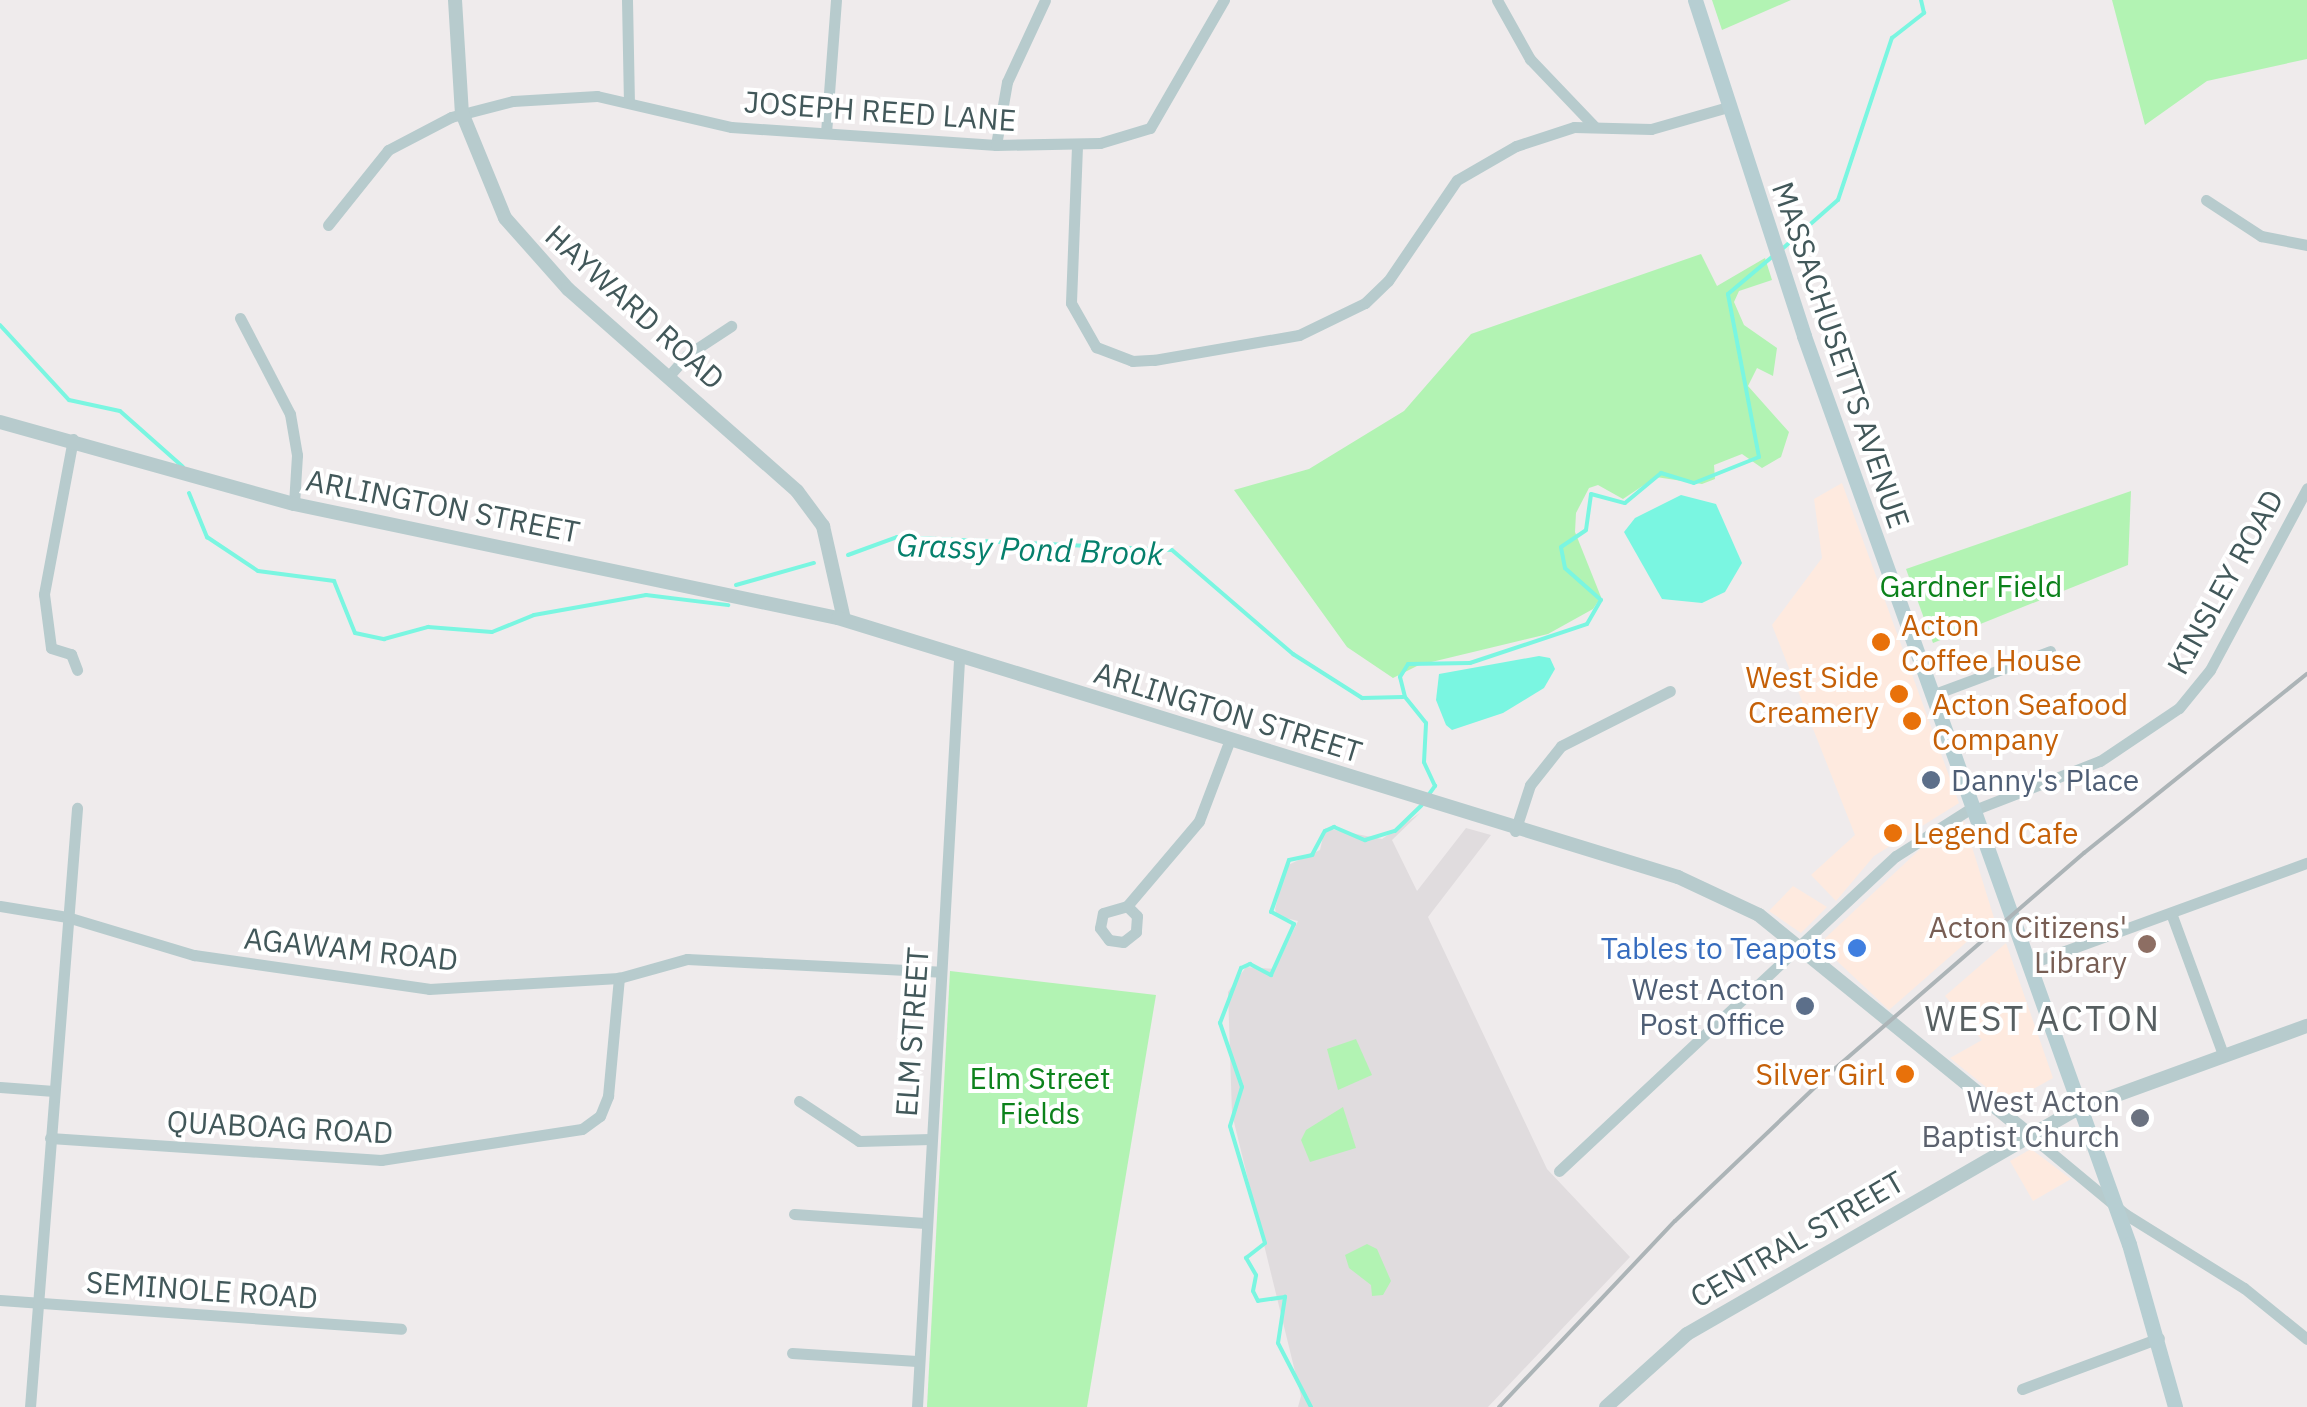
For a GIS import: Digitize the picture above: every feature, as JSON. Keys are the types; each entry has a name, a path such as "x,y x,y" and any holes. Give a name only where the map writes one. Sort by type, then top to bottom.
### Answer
{"main road":[{"name":"MASSACHUSETTS AVENUE","path":"1695,0 1779,263 2116,1206 2158,1338 2175,1407"}],"street":[{"name":"HAYWARD ROAD","path":"455,0 462,113 488,189 522,241 668,377 781,475 823,526 844,620"},
{"path":"627,0 629,102"},
{"path":"826,133 836,0"},
{"path":"996,145 1007,82 1045,0"},
{"name":"JOSEPH REED LANE","path":"328,224 388,150 462,113 556,97 629,102 687,120 996,145 1077,146 1150,128 1224,0"},
{"path":"1497,0 1530,60 1595,128"},
{"path":"1077,146 1071,304 1096,347 1132,361 1268,343 1365,303 1388,282 1457,180 1533,138 1595,128 1650,129 1728,107"},
{"path":"2206,200 2262,236 2307,245"},
{"path":"240,318 290,414 297,455 294,504"},
{"path":"668,377 687,355 731,326"},
{"name":"ARLINGTON STREET","path":"0,422 74,439 294,504 844,620 959,660 1702,887 1758,915 2116,1206 2250,1291 2307,1339"},
{"path":"74,439 44,594 51,648 72,654 77,670"},
{"name":"KINSLEY ROAD","path":"1559,1171 1910,844 1973,808 2100,761 2179,708 2210,670 2302,506 2307,488"},
{"path":"1932,695 2050,651"},
{"name":"ELM STREET","path":"916,1407 959,660"},
{"path":"1515,831 1530,786 1561,746 1670,691"},
{"path":"1127,906 1199,822 1229,742"},
{"path":"30,1407 77,808"},
{"path":"2029,964 2307,864"},
{"name":"AGAWAM ROAD","path":"0,906 67,916 194,955 412,987 619,978 687,958 941,972"},
{"path":"2171,913 2223,1054"},
{"name":"QUABOAG ROAD","path":"50,1138 381,1160 582,1129 600,1116 608,1096 619,978"},
{"name":"CENTRAL STREET","path":"1606,1407 1687,1334 2080,1106 2307,1026"},
{"path":"0,1087 54,1091"},
{"path":"799,1100 859,1141 930,1140"},
{"path":"794,1214 925,1223"},
{"name":"SEMINOLE ROAD","path":"0,1300 401,1329"},
{"path":"2022,1388 2158,1338"},
{"path":"792,1353 917,1361"}],"shaded area":[{"path":"1842,483 1959,803 1874,856 1836,901 1811,875 1855,835 1772,625 1822,558 1814,499"},
{"path":"1681,495 1716,504 1742,563 1725,592 1702,603 1662,599 1624,532 1635,518"},
{"path":"1539,656 1550,658 1555,669 1544,688 1503,713 1452,730 1446,725 1436,700 1439,674"},
{"path":"1420,813 1392,840 1417,891 1466,828 1491,835 1428,917 1547,1169 1630,1257 1488,1407 1298,1407 1301,1396 1232,1114 1228,992 1246,967 1275,969 1298,921 1277,916 1275,909 1286,866 1320,850 1325,828 1382,839"},
{"path":"1964,821 1994,918 1889,1010 1819,944 1919,850"},
{"path":"1793,886 1827,907 1801,933 1769,911"},
{"path":"2006,943 2053,1078 2007,1104 1950,1058 1982,1040 1945,996"},
{"path":"2031,1149 2071,1179 2033,1201 2010,1161"}],"green space":[{"path":"1712,0 1791,0 1722,30"},
{"path":"2112,0 2307,0 2307,59 2207,81 2145,125"},
{"path":"1701,254 1717,286 1765,258 1772,280 1739,291 1734,302 1744,325 1777,348 1773,376 1757,368 1748,386 1789,432 1781,457 1762,468 1742,454 1714,465 1715,479 1702,484 1656,477 1623,499 1598,485 1589,488 1576,513 1575,532 1601,597 1593,609 1548,634 1419,665 1393,678 1347,647 1234,490 1309,469 1404,411 1471,334"},
{"name":"Gardner Field","path":"2131,491 2128,565 1933,643 1906,569"},
{"name":"Elm Street Fields","path":"950,971 1156,995 1087,1407 927,1407"},
{"path":"1356,1039 1372,1075 1338,1090 1327,1049"},
{"path":"1343,1107 1356,1148 1310,1162 1301,1140 1306,1130"},
{"path":"1367,1244 1377,1249 1391,1281 1383,1295 1372,1296 1371,1285 1349,1268 1345,1255"}],"waterway":[{"path":"1781,250 1838,200 1892,38 1924,13 1921,0"},
{"path":"1427,797 1435,786 1424,762 1426,723 1405,697 1400,677 1408,664 1470,663 1587,624 1601,600 1565,568 1561,547 1586,530 1591,494 1625,503 1661,473 1694,483 1759,457 1728,294 1773,256"},
{"name":"Grassy Pond Brook","path":"0,325 69,400 120,411 183,467"},
{"name":"Grassy Pond Brook","path":"189,493 207,537 258,571 334,581 355,633 384,639 428,627 492,632 534,615 646,595 728,605"},
{"name":"Grassy Pond Brook","path":"848,555 897,537 1172,550 1293,654 1362,698 1403,697"},
{"name":"Grassy Pond Brook","path":"736,585 814,563"},
{"path":"1311,1407 1278,1343 1285,1297 1258,1301 1253,1291 1256,1275 1246,1258 1265,1243 1230,1126 1242,1087 1220,1023 1241,968 1250,964 1271,975 1294,924 1271,912 1289,860 1312,855 1325,831 1334,827 1365,840 1395,831 1422,805"}],"railway":[{"path":"1499,1407 1675,1221 1831,1072 2084,853 2307,674"}],"place":[{"name":"Acton Coffee House","path":"1881,642"},
{"name":"West Side Creamery","path":"1899,694"},
{"name":"Acton Seafood Company","path":"1912,721"},
{"name":"Danny's Place","path":"1931,780"},
{"name":"Legend Cafe","path":"1893,833"},
{"name":"Acton Citizens' Library","path":"2147,944"},
{"name":"Tables to Teapots","path":"1857,948"},
{"name":"West Acton Post Office","path":"1805,1006"},
{"name":"Silver Girl","path":"1905,1074"},
{"name":"West Acton Baptist Church","path":"2140,1118"}],"district":[{"name":"WEST ACTON","path":"2043,1018"}]}
